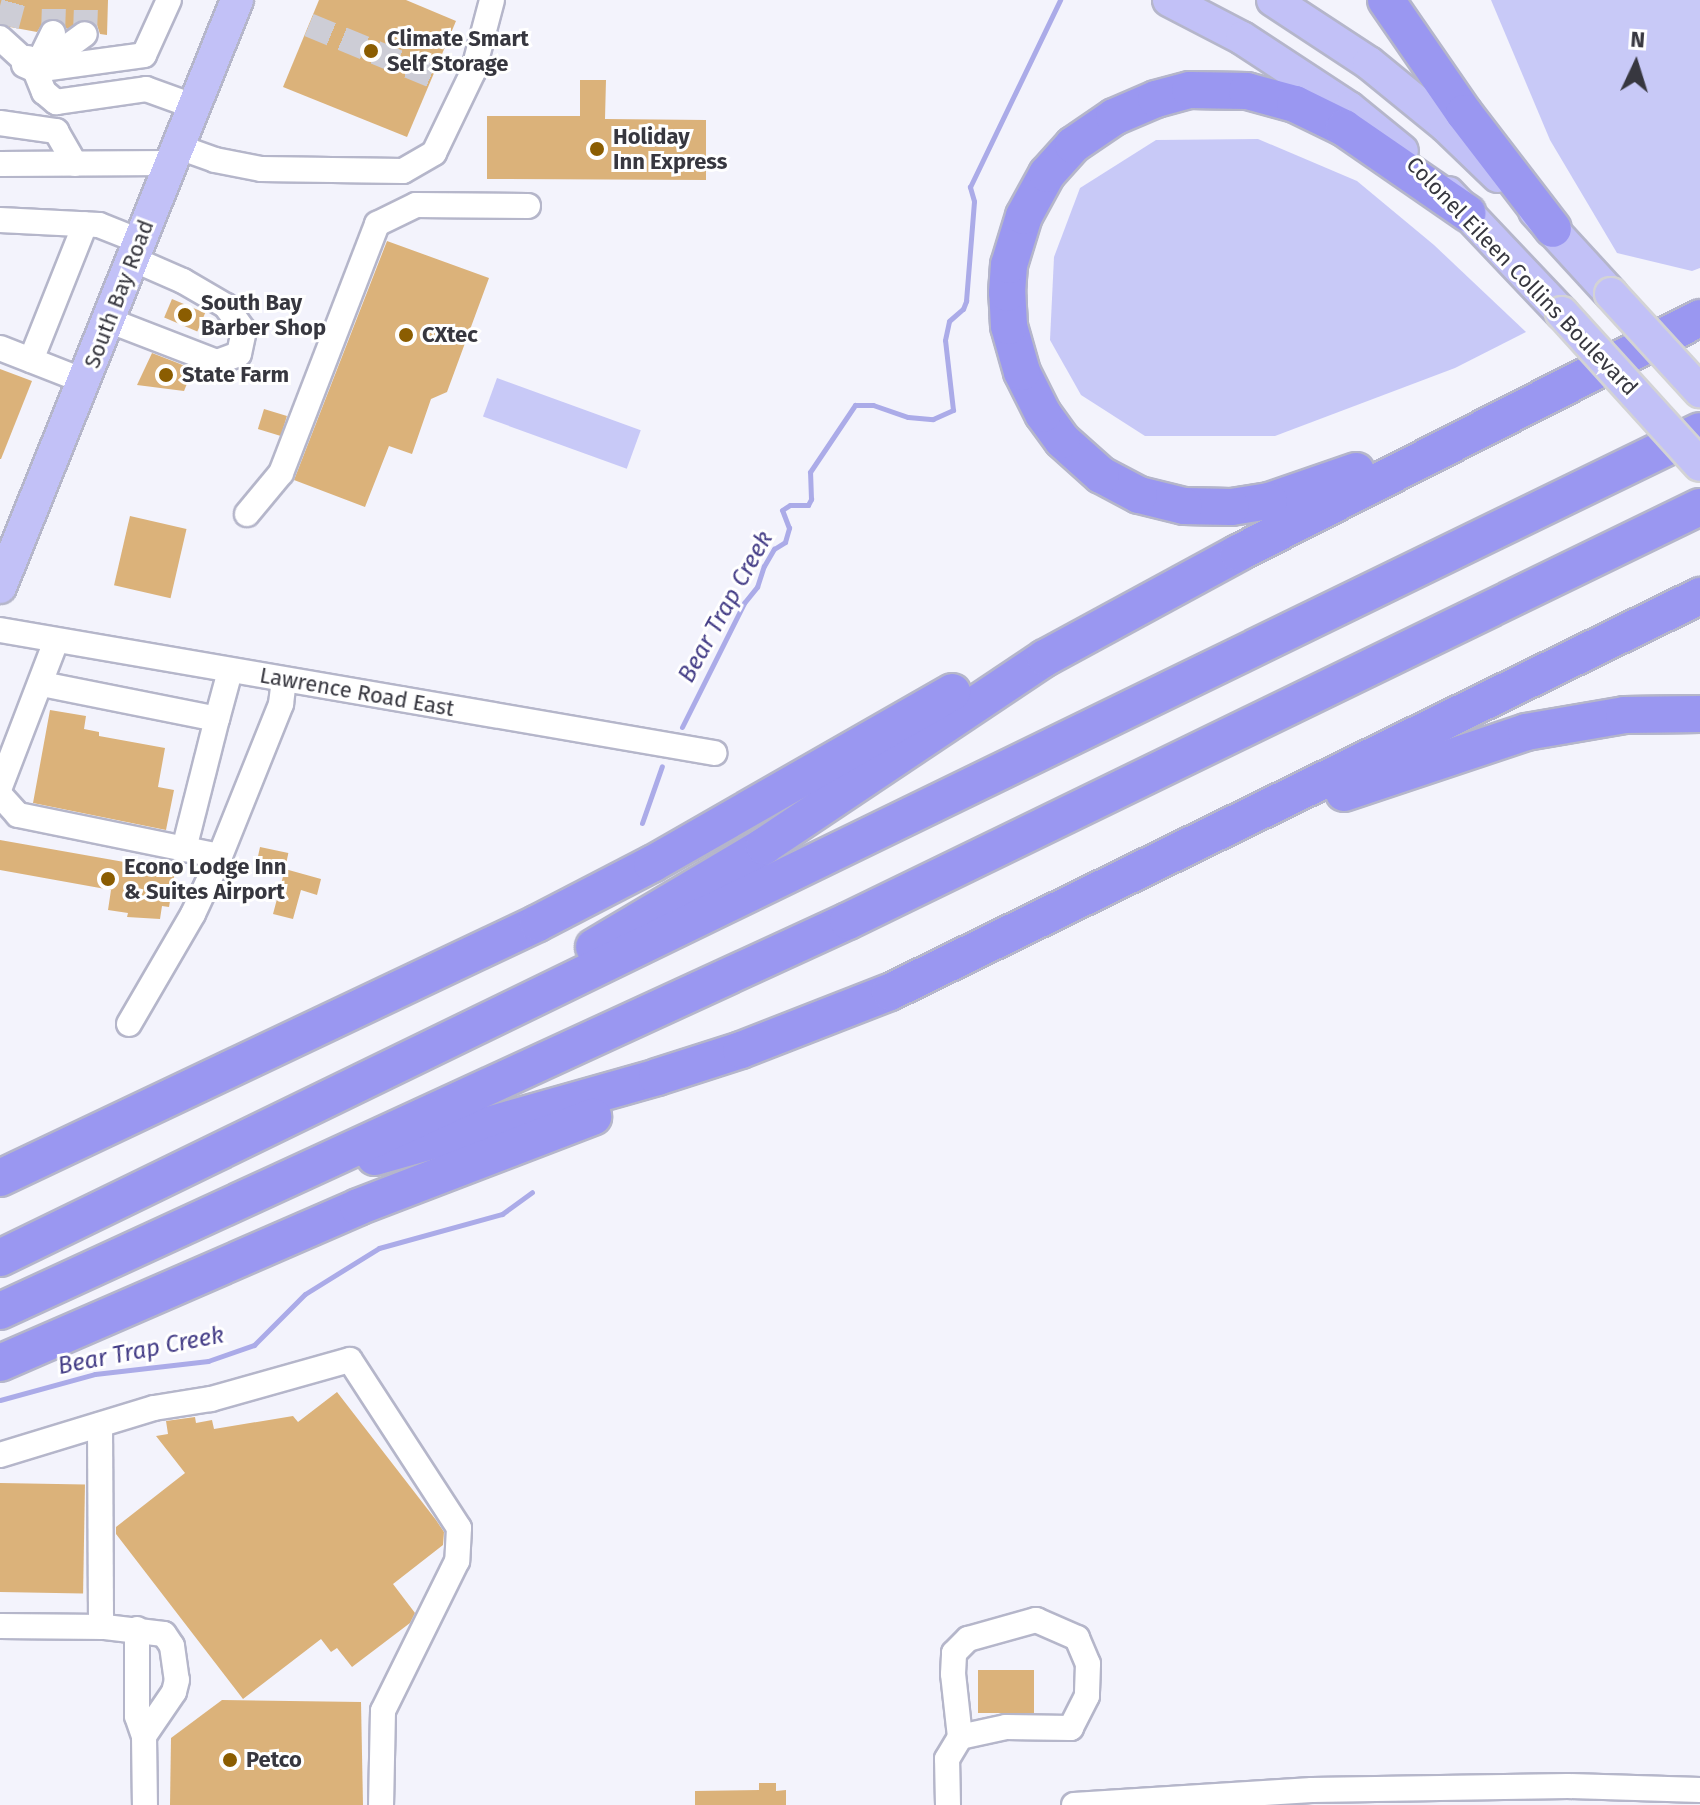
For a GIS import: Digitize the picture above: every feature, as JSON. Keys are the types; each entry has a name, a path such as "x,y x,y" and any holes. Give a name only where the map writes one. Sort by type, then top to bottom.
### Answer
{"highway":[{"path":"1386,0 1464,113 1553,229"},
{"path":"1467,213 1344,128 1295,104 1247,91 1190,90 1156,99 1114,117 1073,145 1047,174 1024,216 1009,265 1007,293 1009,326 1022,372 1043,414 1062,440 1101,475 1139,495 1184,506 1231,507 1269,501 1324,483 1547,393"},
{"path":"396,1066 764,846 1045,658 1238,553 1547,393 1700,318"},
{"path":"0,1258 1700,431"},
{"path":"0,1311 848,921 1700,507"},
{"path":"0,1178 538,923 652,864 1004,663 1238,553"},
{"path":"262,1190 657,1077 741,1050 890,992 1700,596"},
{"path":"1173,854 1437,759 1526,732 1624,715 1700,714"},
{"path":"0,1363 358,1207 658,1092 741,1050"}],"main road":[{"name":"South Bay Road","path":"0,587 237,0"},
{"name":"Colonel Eileen Collins Boulevard","path":"1169,0 1242,38 1349,108 1392,141 1467,213 1700,465"},
{"path":"1273,0 1369,63 1446,126 1553,229 1700,391"}],"street":[{"path":"0,53 35,70 144,55 169,0"},
{"path":"0,164 75,164 173,155 261,169 403,171 434,153 473,72 492,0"},
{"path":"3,32 35,70 44,92 56,102 146,89 193,106"},
{"path":"35,70 53,33"},
{"path":"35,70 85,34"},
{"path":"0,123 56,131 75,164"},
{"path":"247,514 281,473 377,224 416,205 528,206"},
{"path":"0,220 99,225 226,306 244,331 239,354 217,362 108,320"},
{"path":"31,360 85,224"},
{"path":"0,348 84,381"},
{"name":"Lawrence Road East","path":"0,630 714,753"},
{"path":"0,787 56,641"},
{"path":"184,849 230,671"},
{"path":"129,1024 193,914 220,856 281,704 284,680"},
{"path":"42,684 217,719"},
{"path":"0,795 18,815 220,856"},
{"path":"0,1455 154,1408 211,1399 288,1380 350,1360 459,1528 457,1561 383,1711 381,1805"},
{"path":"100,1425 101,1627"},
{"path":"948,1805 947,1759 960,1737 953,1674 954,1653 968,1639 1036,1620 1077,1638 1088,1664 1087,1696 1071,1728 1006,1727 960,1737"},
{"path":"0,1626 101,1627 164,1634 177,1663 174,1692 144,1736"},
{"path":"137,1629 137,1716 144,1736 145,1805"},
{"path":"1074,1805 1312,1790 1568,1786 1700,1790"}],"shaded area":[{"path":"1491,0 1700,0 1700,268 1692,271 1617,253 1550,140"},
{"path":"1258,139 1357,181 1434,245 1526,332 1455,368 1275,436 1145,436 1081,395 1050,340 1054,257 1080,188 1156,140"},
{"path":"497,378 641,430 627,469 483,417"}],"building":[{"path":"0,0 108,0 107,35 100,34 97,25 84,19 67,29 60,20 51,18 44,21 37,32 10,27 0,23"},
{"name":"Climate Smart Self Storage","path":"319,0 406,0 456,21 407,137 283,87"},
{"name":"Holiday Inn Express","path":"580,80 606,80 605,119 706,120 706,180 487,179 487,116 580,116"},
{"name":"CXtec","path":"387,241 489,278 447,392 431,399 412,454 389,446 365,507 294,480"},
{"name":"South Bay Barber Shop","path":"172,299 205,313 197,331 164,317"},
{"name":"State Farm","path":"152,353 193,369 184,391 137,385"},
{"path":"0,369 32,381 1,459 0,459"},
{"path":"264,409 287,416 281,436 258,429"},
{"path":"130,516 187,529 171,598 114,585"},
{"path":"50,710 86,716 84,729 99,732 99,736 165,748 158,787 174,790 166,830 33,803"},
{"name":"Econo Lodge Inn & Suites Airport","path":"0,840 175,871 169,907 162,906 160,919 127,917 128,913 108,910 111,890 0,870"},
{"path":"260,847 288,853 284,873 256,867"},
{"path":"285,869 321,879 317,895 301,890 293,919 273,914"},
{"path":"337,1392 436,1520 444,1532 443,1545 393,1584 415,1613 410,1623 352,1667 337,1648 331,1652 321,1639 243,1699 116,1534 116,1527 185,1473 156,1436 168,1434 166,1421 195,1417 196,1423 212,1420 214,1429 293,1416 298,1422"},
{"path":"0,1483 85,1484 83,1593 0,1592"},
{"path":"978,1670 1034,1670 1034,1713 978,1713"},
{"path":"222,1700 361,1702 363,1805 170,1805 171,1738"},
{"path":"759,1783 776,1783 776,1791 786,1790 786,1805 695,1805 695,1791 759,1790"}],"waterway":[{"name":"Bear Trap Creek","path":"682,727 744,603 757,587 764,566 774,549 785,542 789,528 782,510 790,505 808,505 811,499 810,472 855,405 873,405 908,417 933,419 953,410 945,340 949,321 963,309 966,301 974,201 970,187 1060,0"},
{"name":"Bear Trap Creek","path":"642,823 662,766"},
{"name":"Bear Trap Creek","path":"0,1400 95,1374 208,1361 254,1345 305,1294 379,1248 502,1214 532,1192"}],"tunnel":[{"path":"7,26 14,0"},
{"path":"53,33 54,0"},
{"path":"85,34 86,0"},
{"path":"309,25 433,76"}],"place":[{"name":"Climate Smart Self Storage","path":"371,51"},
{"name":"Holiday Inn Express","path":"597,149"},
{"name":"South Bay Barber Shop","path":"185,315"},
{"name":"CXtec","path":"406,335"},
{"name":"State Farm","path":"166,375"},
{"name":"Econo Lodge Inn & Suites Airport","path":"108,879"},
{"name":"Petco","path":"230,1760"}]}
